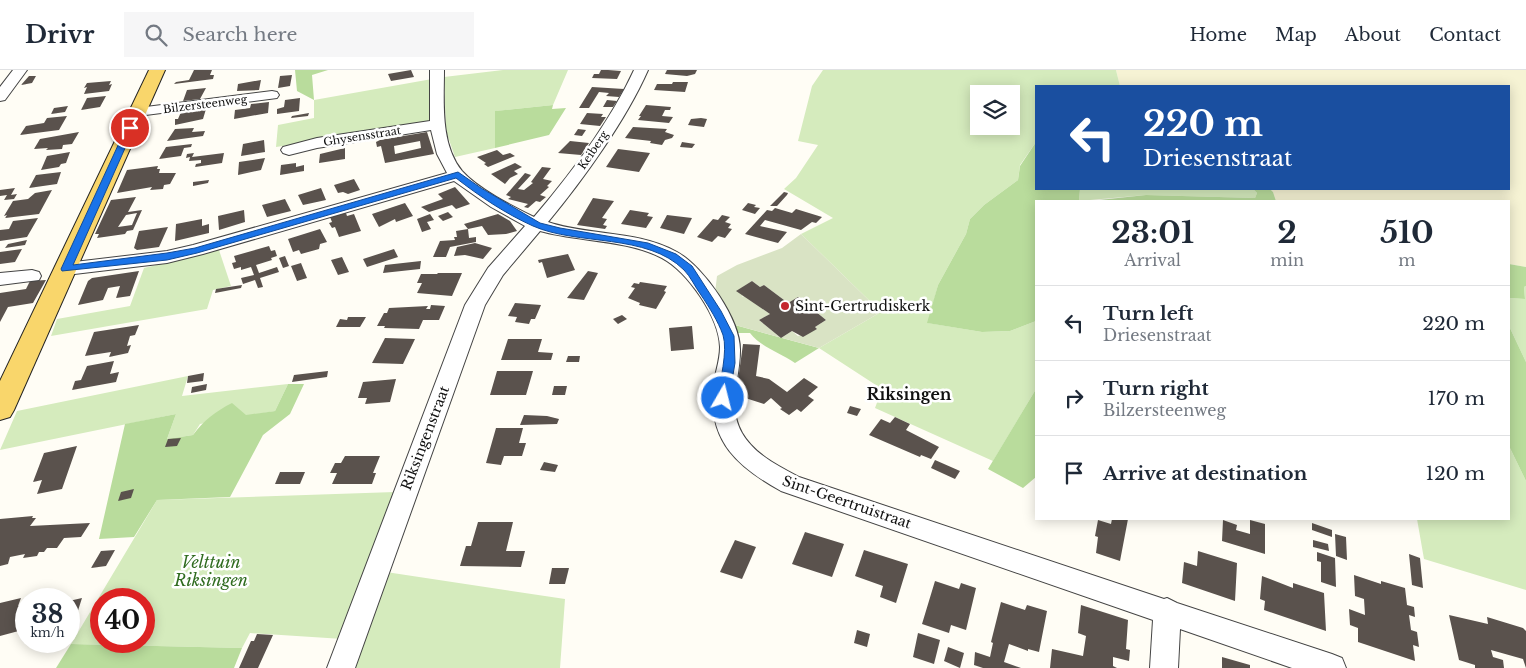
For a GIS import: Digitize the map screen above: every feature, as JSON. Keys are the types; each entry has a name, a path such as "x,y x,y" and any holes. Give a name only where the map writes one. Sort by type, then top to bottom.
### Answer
{"main road":[{"name":"Bilzersteenweg","path":"0,410 157,70"}],"street":[{"path":"0,97 20,70"},
{"path":"66,269 167,256 197,250 458,175 452,169 442,146 436,124 437,70"},
{"name":"Keiberg","path":"537,224 591,154 633,88 640,70"},
{"name":"Bilzersteenweg","path":"138,112 272,95"},
{"name":"Ghysensstraat","path":"288,150 317,143 436,124"},
{"name":"Sint-Geertruistraat","path":"458,175 477,190 537,224 559,230 645,245 672,256 693,273 729,336 729,363 723,398 723,415 728,432 746,456 762,469 790,484 1167,610 1332,668"},
{"name":"Riksingenstraat","path":"341,668 417,458 476,305 495,272 537,224"},
{"path":"0,279 32,276"},
{"path":"1164,668 1167,610"}],"shaded area":[{"path":"1116,70 1526,70 1526,267 1510,264 1510,200 1276,200 1271,190 1510,190 1510,85 1120,85"}],"green space":[{"path":"295,70 328,70 312,75 314,100 297,91"},
{"path":"503,70 568,70 553,105 496,111 495,148 455,157 446,131 444,77"},
{"path":"823,70 1116,70 1120,85 1035,85 1035,143 1020,165 1018,180 984,205 970,219 966,234 938,285 928,323 982,332 1010,331 1035,321 1035,391 993,461 875,408 882,389 819,348 881,312 801,234 833,218 784,189 796,178 818,145 798,141 812,86"},
{"path":"432,79 432,119 425,124 276,147 278,125 314,118 314,100"},
{"path":"553,105 552,109 566,108 549,135 495,148 495,111"},
{"path":"1035,144 1035,190 1080,190 1079,200 1035,200 1035,321 1010,331 982,332 927,323 938,285 966,234 970,219 984,205 1018,180 1020,166"},
{"path":"1080,190 1254,190 1257,193 1255,198 1146,195 1079,200"},
{"path":"1254,190 1271,190 1276,200 1099,200 1146,195 1255,198 1257,193"},
{"path":"801,234 881,312 819,348 781,338 792,331 798,336 817,329 815,327 826,320 799,297 788,303 764,285 760,287 752,281 737,291 743,295 742,297 744,296 770,314 759,320 780,337 735,325 715,293 717,276 737,265 782,248"},
{"path":"219,250 231,286 213,290 207,309 51,336 57,319 130,306 144,268"},
{"path":"1510,264 1526,267 1525,299 1510,298"},
{"path":"1526,286 1526,362 1510,328 1510,298 1525,299 1524,287"},
{"path":"735,325 819,348 795,363 765,346 750,333 738,333"},
{"path":"1510,328 1526,362 1526,481 1510,448"},
{"path":"188,376 182,396 288,384 275,411 200,424 193,435 167,439 176,414 0,450 17,411"},
{"path":"288,384 304,384 290,414 263,435 230,497 157,500 134,537 99,539 125,424 176,414 167,439 193,435 210,417 232,403 246,415 275,411"},
{"path":"1035,391 1035,478 1023,488 988,469"},
{"path":"1510,448 1526,481 1526,590 1424,559 1417,520 1510,520"},
{"name":"Velttuin Riksingen","path":"395,492 343,639 250,633 242,648 155,646 155,588 104,588 157,500"},
{"path":"386,572 565,599 560,668 349,668"},
{"name":"Velttuin Riksingen","path":"90,612 90,644 80,644 80,629"},
{"path":"80,644 90,644 90,653 155,653 155,646 242,648 234,668 56,668 65,653 80,653"}],"building":[{"path":"194,70 212,70 210,75 214,75 213,79 174,84 189,80"},
{"path":"411,70 414,77 391,81 388,74"},
{"path":"601,70 621,71 617,79 592,78 594,74 599,74"},
{"path":"667,70 697,70 695,74 687,76 665,74"},
{"path":"292,75 290,86 278,88 280,76"},
{"path":"29,76 36,76 32,83 21,85"},
{"path":"261,80 259,90 237,91 238,84"},
{"path":"111,81 109,85 112,84 109,91 84,94 87,87 84,88 87,83"},
{"path":"673,82 688,82 685,92 654,90 657,84 672,84"},
{"path":"592,87 624,89 619,97 606,96 609,93 599,92 589,108 579,108"},
{"path":"206,88 200,99 183,101 187,90"},
{"path":"106,96 100,107 81,110 87,98"},
{"path":"300,98 299,111 277,114 277,109 284,107 285,100"},
{"path":"607,100 617,101 613,107 603,107"},
{"path":"269,102 268,113 234,119 235,110 250,108 251,104"},
{"path":"646,105 671,107 670,110 665,110 662,116 673,117 669,123 638,120"},
{"path":"68,106 65,112 51,114 54,108"},
{"path":"206,109 203,119 175,125 175,119 178,119 181,112"},
{"path":"309,113 308,116 291,118 292,116"},
{"path":"587,113 603,114 601,117 606,117 600,126 580,124"},
{"path":"67,116 59,130 20,135 26,126 44,123 47,118"},
{"path":"691,119 707,119 704,127 688,125"},
{"path":"633,127 667,129 665,132 674,135 672,138 665,140 662,145 650,143 651,141 625,138"},
{"path":"194,128 192,132 205,131 203,136 167,141 175,129"},
{"path":"578,129 586,130 582,136 574,135"},
{"path":"79,132 72,144 63,145 62,149 34,149 40,139"},
{"path":"427,132 434,154 385,163 381,146 377,147 376,142","holes":["420,141 421,148 395,154 394,146"]},
{"path":"264,140 265,152 241,156 243,144"},
{"path":"570,141 589,143 581,155 558,153"},
{"path":"682,142 695,144 692,148 680,147"},
{"path":"192,144 191,147 184,148 181,156 159,159 166,147"},
{"path":"345,148 345,159 319,163 320,154"},
{"path":"618,149 650,153 639,172 606,167"},
{"path":"497,150 503,155 510,153 515,156 488,167 484,164 486,163 477,157"},
{"path":"70,152 66,163 61,164 59,167 41,170 47,156"},
{"path":"194,153 192,157 224,153 222,163 195,167 196,164 201,163 201,160 189,161 190,157 186,158 187,154"},
{"path":"265,158 261,170 238,175 239,162"},
{"path":"296,163 296,167 304,165 304,171 280,175 281,165"},
{"path":"515,163 522,167 514,171 518,174 510,178 505,184 491,174"},
{"path":"158,166 157,169 160,169 159,173 176,173 170,184 164,185 163,189 150,190 152,187 117,193 127,170"},
{"path":"542,167 551,168 543,179 552,181 547,186 549,187 540,195 546,197 540,202 536,201 528,208 524,207 528,204 508,199 511,197 506,195 525,173 531,175 518,189 524,190 533,183 531,182"},
{"path":"61,172 57,184 29,188 36,175"},
{"path":"354,179 360,190 348,194 338,193 334,185"},
{"path":"209,180 208,183 193,186 193,182"},
{"path":"455,187 470,204 456,209 452,205 429,212 421,207 443,199 438,194"},
{"path":"15,188 11,195 17,194 14,199 4,200 7,195 0,196 0,190"},
{"path":"321,188 326,200 303,205 298,195"},
{"path":"52,190 39,214 5,218 7,215 4,216 13,201 28,199 35,193"},
{"path":"784,192 788,193 777,206 770,206"},
{"path":"136,197 128,212 142,210 133,230 127,231 125,234 97,238 99,234 95,234 111,200","holes":["137,213 132,225 118,227 126,215"]},
{"path":"593,198 614,201 602,218 607,219 603,225 607,226 605,229 577,225"},
{"path":"285,199 291,211 267,217 262,205"},
{"path":"405,203 413,216 396,222 395,219 379,227 372,214"},
{"path":"748,203 760,208 755,214 742,210"},
{"path":"775,208 792,213 796,209 822,217 816,223 812,222 801,230 765,220 760,226 787,232 778,243 745,234 767,210 772,211"},
{"path":"244,210 245,222 219,230 218,216"},
{"path":"630,210 649,213 647,216 653,217 646,228 621,224"},
{"path":"448,212 453,217 443,221 438,216"},
{"path":"346,213 347,216 354,214 361,231 339,237 335,227 332,228 329,223 332,222 330,217"},
{"path":"430,214 434,220 427,222 431,229 422,232 417,219"},
{"path":"498,214 510,221 517,231 488,235 482,226 468,229 464,224"},
{"path":"667,215 692,218 684,234 660,228"},
{"path":"722,215 730,217 725,222 731,224 728,228 732,229 725,238 718,236 712,242 697,237 713,219 718,220"},
{"path":"38,218 27,237 0,241 0,230 9,229 13,221"},
{"path":"202,219 202,226 209,224 209,233 175,241 176,224"},
{"path":"168,227 159,247 137,250 134,248 139,231"},
{"path":"320,229 327,242 320,244 319,249 301,254 299,250 293,252 288,239"},
{"path":"468,229 469,238 476,237 476,242 450,247 446,257 433,257 440,241 455,240 454,237 457,237 456,231"},
{"path":"27,240 25,245 5,248 8,244"},
{"path":"475,243 492,248 483,259 465,255 454,256 457,247"},
{"path":"269,246 271,251 275,250 277,256 271,258 272,260 256,265 259,273 277,267 279,272 260,278 263,287 258,288 255,280 243,284 241,278 254,275 251,267 241,270 241,267 234,269 232,263 236,262 234,256"},
{"path":"22,249 15,262 0,264 0,252"},
{"path":"394,249 398,257 367,267 363,259"},
{"path":"568,254 575,270 547,278 542,262 539,263 538,260"},
{"path":"285,256 289,266 283,268 279,258"},
{"path":"342,257 349,272 338,275 331,260"},
{"path":"421,261 420,269 383,273 385,265"},
{"path":"301,263 307,278 297,281 291,266"},
{"path":"139,271 130,296 116,298 120,286 108,288 103,300 78,305 88,281 92,278"},
{"path":"588,271 598,273 584,300 567,298"},
{"path":"462,273 452,296 417,293 422,283 417,283 421,274"},
{"path":"46,280 33,303 8,307 0,322 0,293 26,289 30,281"},
{"name":"Sint-Gertrudiskerk","path":"752,281 760,287 764,285 788,303 798,297 826,320 815,327 817,329 803,337 792,331 781,338 759,320 770,314 736,291"},
{"path":"640,282 667,286 664,291 666,292 656,309 639,305 640,303 628,298 635,288 631,287 634,283 639,284"},
{"path":"242,285 241,288 215,293 216,289"},
{"path":"515,303 541,305 535,319 531,319 529,324 515,322 517,317 508,316"},
{"path":"431,305 445,306 439,320 423,320 419,329 377,326 389,308 428,306 426,309 430,309"},
{"path":"622,315 627,319 618,324 613,319"},
{"path":"348,317 366,317 360,327 336,327 340,319 347,320"},
{"path":"139,325 135,335 130,336 127,346 131,345 128,353 109,357 111,352 85,356 94,332"},
{"path":"692,326 694,349 671,351 669,328"},
{"path":"385,338 415,339 403,364 372,363"},
{"path":"508,339 542,339 538,352 553,353 551,360 501,360"},
{"path":"743,344 760,345 756,376 769,379 787,392 804,378 818,387 808,396 814,400 801,412 797,409 789,415 780,409 782,408 771,398 764,404 736,395"},
{"path":"568,356 580,356 579,362 566,362"},
{"path":"114,361 110,374 119,372 116,382 72,390 75,381 81,380 87,366"},
{"path":"328,371 327,377 292,382 294,375"},
{"path":"497,371 533,371 526,395 490,395"},
{"path":"204,373 203,381 187,383 188,376"},
{"path":"396,379 390,402 365,404 367,398 358,398 363,382"},
{"path":"207,384 206,390 191,393 192,387"},
{"path":"554,386 567,386 565,395 552,395"},
{"path":"850,406 861,409 857,416 847,413"},
{"path":"524,415 547,416 559,419 557,424 520,425"},
{"path":"895,417 910,424 906,430 939,447 931,459 921,455 920,457 869,435 881,419 890,423"},
{"path":"496,428 523,428 519,443 526,443 522,456 504,456 501,465 486,463"},
{"path":"181,438 177,446 165,447 168,439"},
{"path":"77,446 62,489 37,494 42,480 33,482 44,453"},
{"path":"345,456 380,456 373,473 376,473 372,484 332,484 337,473 330,473 335,463 341,463"},
{"path":"935,460 960,471 955,479 931,468"},
{"path":"544,462 558,465 555,472 540,470"},
{"path":"280,472 305,472 300,484 275,484"},
{"path":"134,489 131,498 118,501 121,492"},
{"path":"33,516 32,518 36,518 30,526 90,523 81,537 64,538 57,548 47,548 44,552 39,552 37,556 23,558 25,554 10,557 8,564 0,566 0,519"},
{"path":"1098,520 1111,524 1112,520 1128,520 1120,561 1096,553 1098,537 1095,536"},
{"path":"1223,520 1237,525 1236,530 1250,534 1250,520 1265,524 1265,554 1222,541"},
{"path":"478,522 513,522 506,551 525,551 521,567 460,566 466,546 471,546"},
{"path":"1312,523 1332,530 1332,537 1312,530"},
{"path":"805,532 844,544 832,577 792,564"},
{"path":"1335,534 1346,537 1347,560 1336,556"},
{"path":"735,540 756,547 742,579 720,572"},
{"path":"1313,540 1328,544 1329,551 1313,547"},
{"path":"115,550 106,566 91,568 101,551"},
{"path":"864,550 908,564 896,603 880,597 883,586 855,576"},
{"path":"1198,551 1237,563 1235,601 1182,583 1184,562 1197,566"},
{"path":"1317,552 1335,558 1336,587 1321,582 1321,562 1317,561"},
{"path":"1409,554 1420,558 1423,588 1412,585"},
{"path":"552,568 569,568 565,584 549,584"},
{"path":"1354,575 1381,584 1381,581 1405,588 1407,605 1414,607 1415,617 1409,615 1411,630 1417,632 1419,647 1413,645 1415,661 1358,642 1358,628 1350,625 1349,609 1365,615 1364,599 1355,596"},
{"path":"1262,576 1293,588 1293,583 1324,593 1326,631 1264,610 1265,601 1260,599"},
{"path":"935,581 959,589 961,583 976,588 966,630 951,625 949,633 922,624"},
{"path":"15,599 15,632 0,636 0,603"},
{"path":"1001,602 1025,610 1027,605 1047,611 1039,652 1028,649 1028,651 1009,644 1004,662 1021,668 983,668 974,665 975,652 990,657 993,643 991,642"},
{"path":"1081,605 1128,620 1126,649 1130,650 1129,661 1113,657 1113,666 1117,668 1050,668 1052,649 1083,656 1086,636 1078,633"},
{"path":"1449,615 1488,624 1487,617 1523,628 1526,631 1526,668 1523,659 1491,650 1493,657 1503,660 1504,668 1475,668 1475,665 1459,660"},
{"path":"857,630 870,634 867,647 854,643"},
{"path":"918,633 940,640 934,664 913,657"},
{"path":"257,634 273,635 258,668 239,668 251,641 254,641"},
{"path":"948,647 964,653 960,668 944,661"},
{"path":"1222,657 1250,665 1250,668 1222,668"}],"place":[{"name":"Sint-Gertrudiskerk","path":"785,306"}],"district":[{"name":"Riksingen","path":"909,394"}],"route":[{"path":"130,128 66,269 182,254 458,175 477,190 537,224 559,230 645,245 661,250 688,268 716,311 729,336 729,363 723,398"}]}
